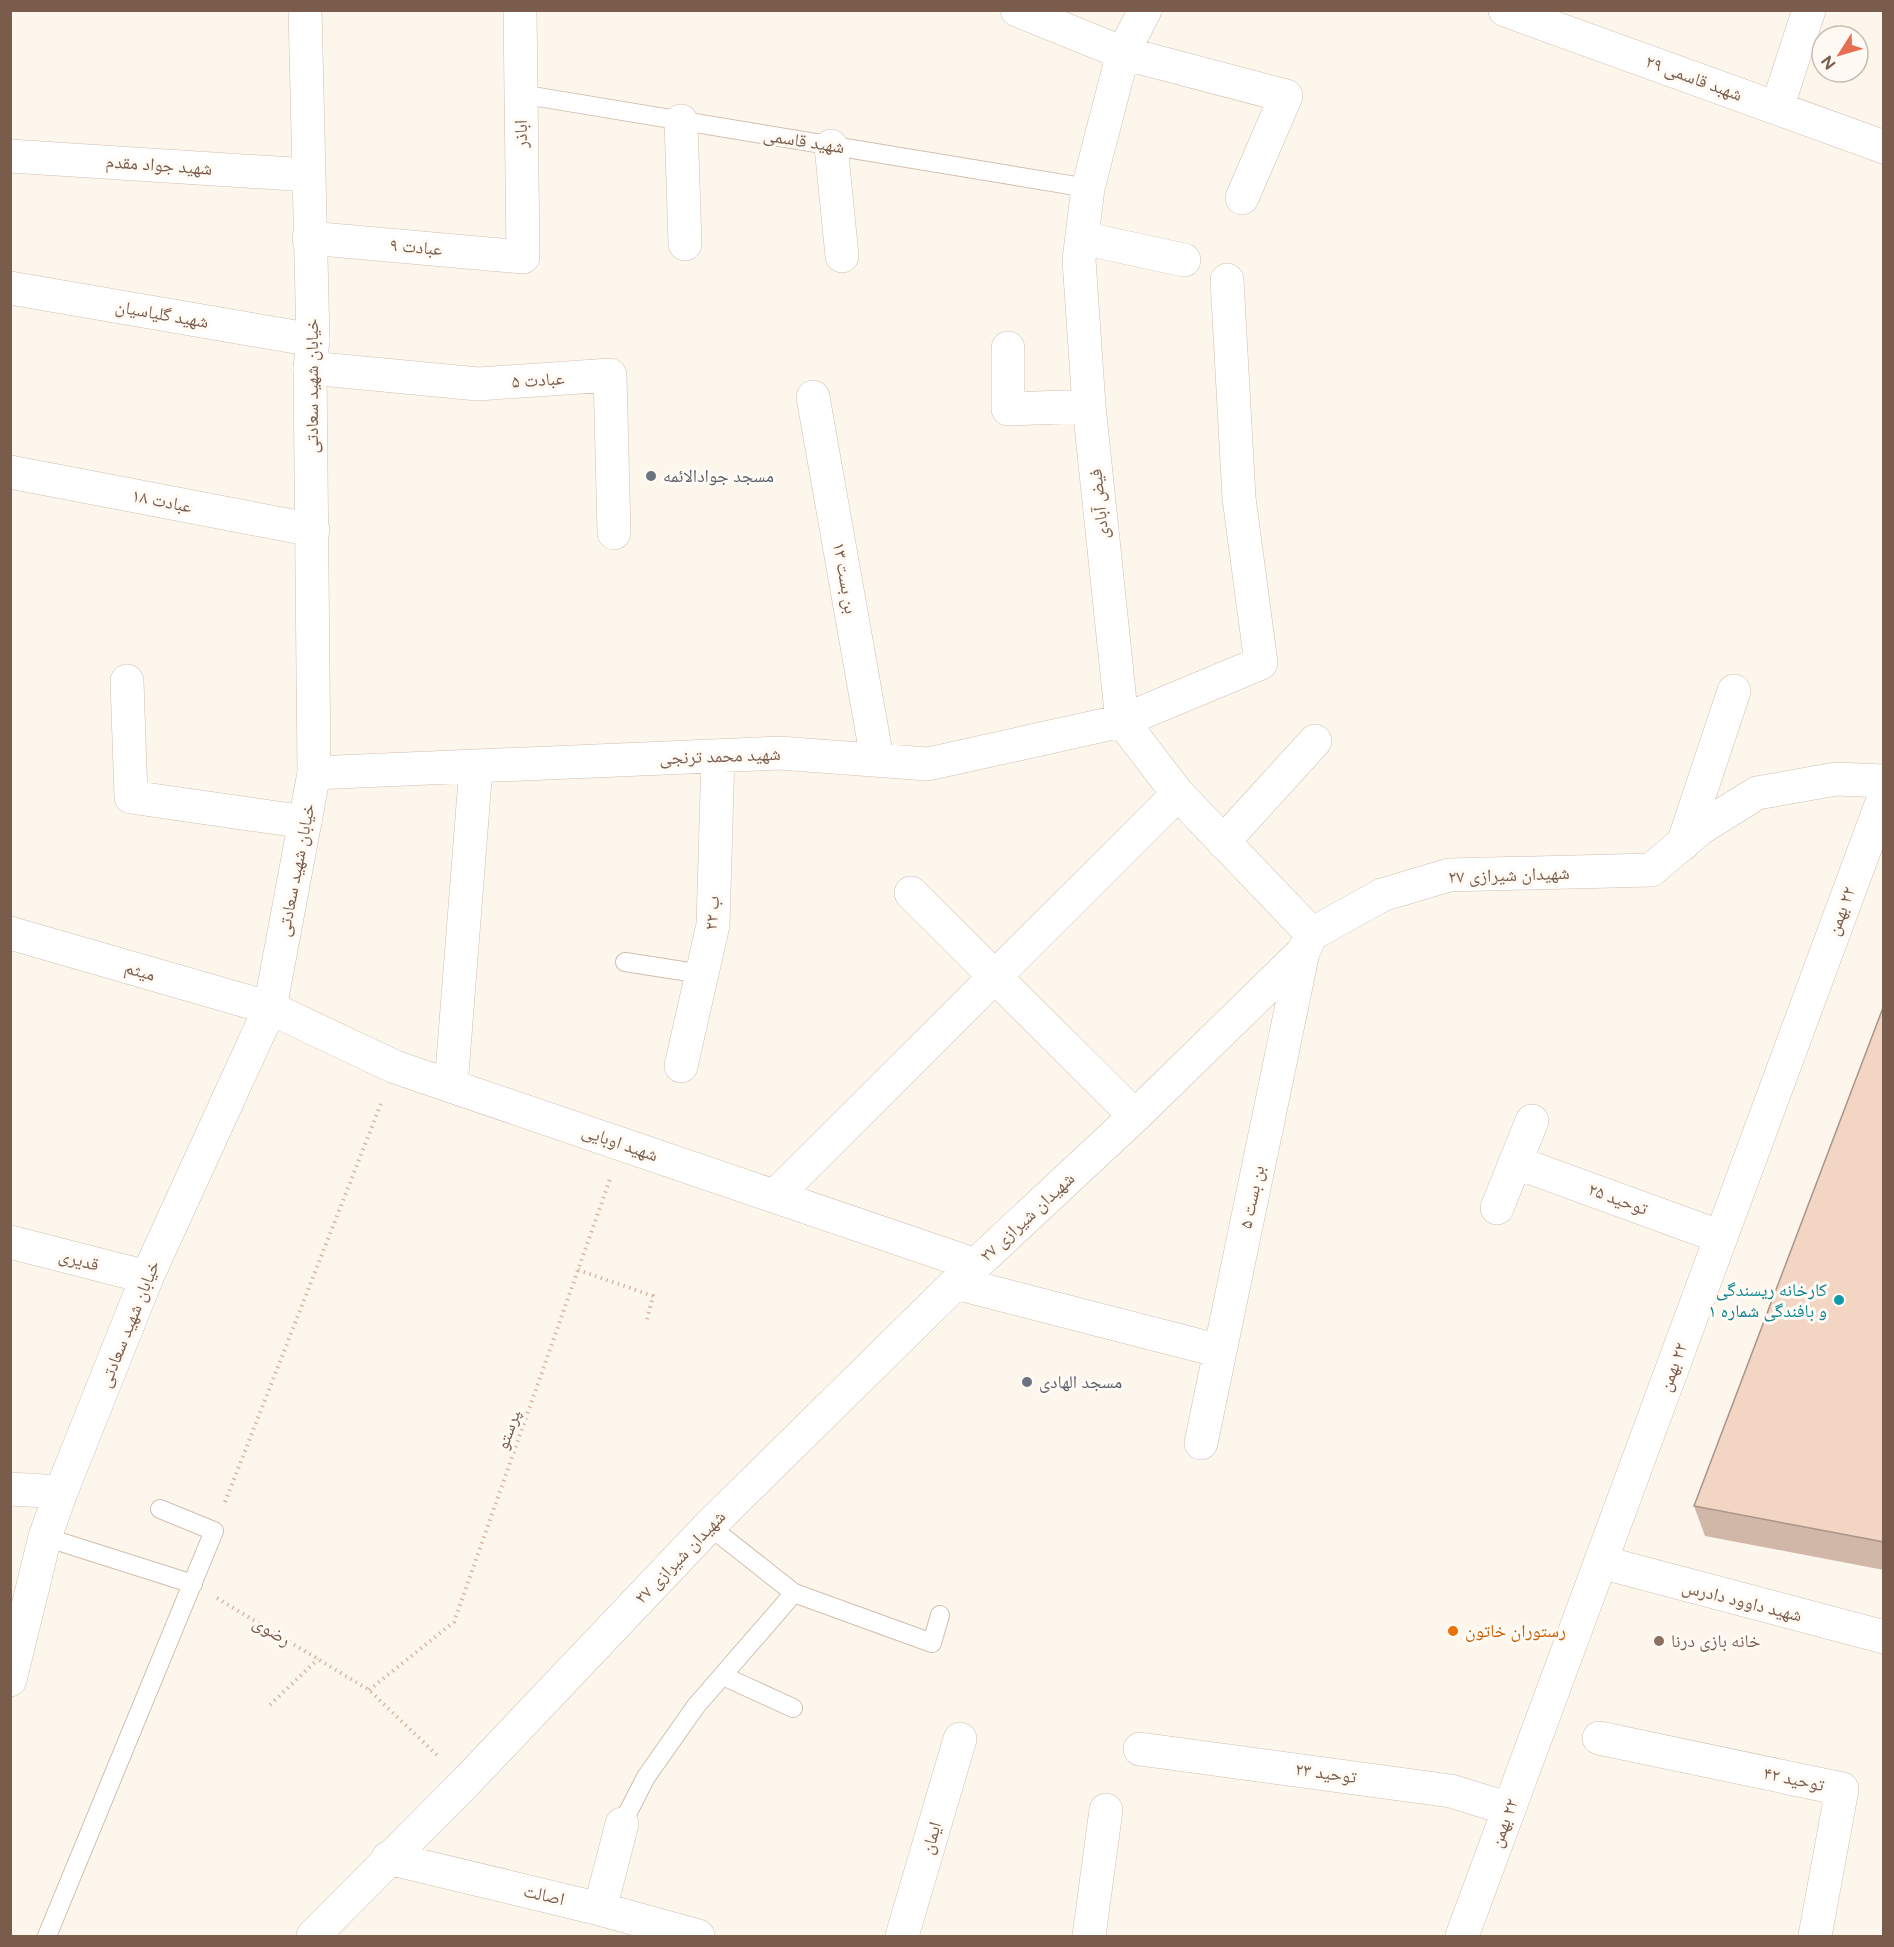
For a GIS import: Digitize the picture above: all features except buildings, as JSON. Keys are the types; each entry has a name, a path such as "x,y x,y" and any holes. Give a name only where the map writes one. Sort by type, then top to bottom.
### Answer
{"street":[{"name":"خیابان شهید سعادتی","path":"10,1680 45,1537 61,1492 147,1277 270,1008 314,773 311,354 305,10"},
{"name":"اباذر","path":"520,10 523,257"},
{"path":"1017,10 1123,53 1286,96 1242,198"},
{"name":"فیض آبادی","path":"1122,720 1089,406 1079,260 1088,188 1123,53 1145,10"},
{"name":"شهبد قاسمی ۲۹","path":"1505,10 1547,18 1777,108 1884,147"},
{"path":"1777,108 1809,10"},
{"path":"681,121 684,244"},
{"path":"831,146 842,256"},
{"name":"شهید جواد مقدم","path":"10,156 308,175"},
{"name":"عبادت ۹","path":"309,238 523,257"},
{"path":"1082,238 1184,260"},
{"name":"شهید محمد ترنجی","path":"314,773 779,753 928,764 1122,720 1261,663 1239,498 1227,280"},
{"name":"شهید گلیاسیان","path":"10,288 311,354"},
{"path":"1008,348 1008,409 1089,406"},
{"name":"عبادت ۵","path":"311,354 478,384 610,375 614,533"},
{"name":"بن بست ۱۳","path":"813,398 877,759"},
{"name":"عبادت ۱۸","path":"10,472 313,530"},
{"path":"127,681 131,797 305,822"},
{"path":"1683,844 1734,691"},
{"path":"1122,720 1178,794 1224,842 1307,943"},
{"path":"1224,842 1315,741"},
{"name":"ب ۲۲","path":"681,1066 713,926 718,756"},
{"path":"451,1086 476,767"},
{"name":"شهیدان شیرازی ۲۷","path":"314,1936 388,1858 466,1782 709,1526 966,1274 1135,1116 1307,943 1382,895 1449,875 1651,870 1701,828 1757,793 1836,780 1884,781"},
{"path":"776,1195 1178,794"},
{"name":"٢٢ بهمن","path":"1462,1936 1884,797"},
{"path":"911,893 1135,1116"},
{"name":"میثم","path":"10,933 270,1008"},
{"name":"بن بست ۵","path":"1201,1443 1307,943"},
{"name":"شهید اوبایی","path":"270,1008 395,1067 776,1195 966,1274 1220,1351"},
{"path":"1497,1208 1532,1121"},
{"name":"توحید ۲۵","path":"1515,1162 1721,1237"},
{"name":"قدیری","path":"10,1242 147,1277"},
{"path":"10,1489 61,1492"},
{"name":"شهید داوود دادرس","path":"1601,1562 1884,1637"},
{"name":"توحید ۴۲","path":"1599,1738 1842,1789 1815,1936"},
{"name":"ایمان","path":"902,1936 960,1739"},
{"name":"توحید ۲۳","path":"1140,1749 1246,1770 1451,1791 1509,1809"},
{"path":"1089,1936 1106,1810"},
{"path":"600,1909 622,1824"},
{"name":"اصالت","path":"388,1858 600,1909 655,1931 698,1936"}],"lane":[{"name":"شهید قاسمی","path":"520,94 1088,188"},
{"path":"625,962 702,974"},
{"path":"47,1936 214,1531 160,1509"},
{"path":"709,1526 794,1593 932,1644 940,1615"},
{"path":"45,1537 193,1584"},
{"path":"622,1824 646,1777 696,1706 794,1593"},
{"path":"723,1676 793,1708"}],"path":[{"path":"214,1531 395,1067"},
{"name":"‍‍‍‍‍پرستو","path":"369,1690 454,1622 623,1144"},
{"path":"578,1270 653,1296 646,1323"},
{"name":"رضوی","path":"193,1584 369,1690 466,1782"},
{"path":"270,1705 318,1659"}],"place":[{"name":"مسجد جوادالائمه","path":"651,476"},
{"name":"کارخانه ریسندگی و بافندگی شماره ۱","path":"1839,1300"},
{"name":"مسجد الهادی","path":"1027,1382"},
{"name":"رستوران خاتون","path":"1453,1631"},
{"name":"خانه بازی درنا","path":"1659,1641"}]}
